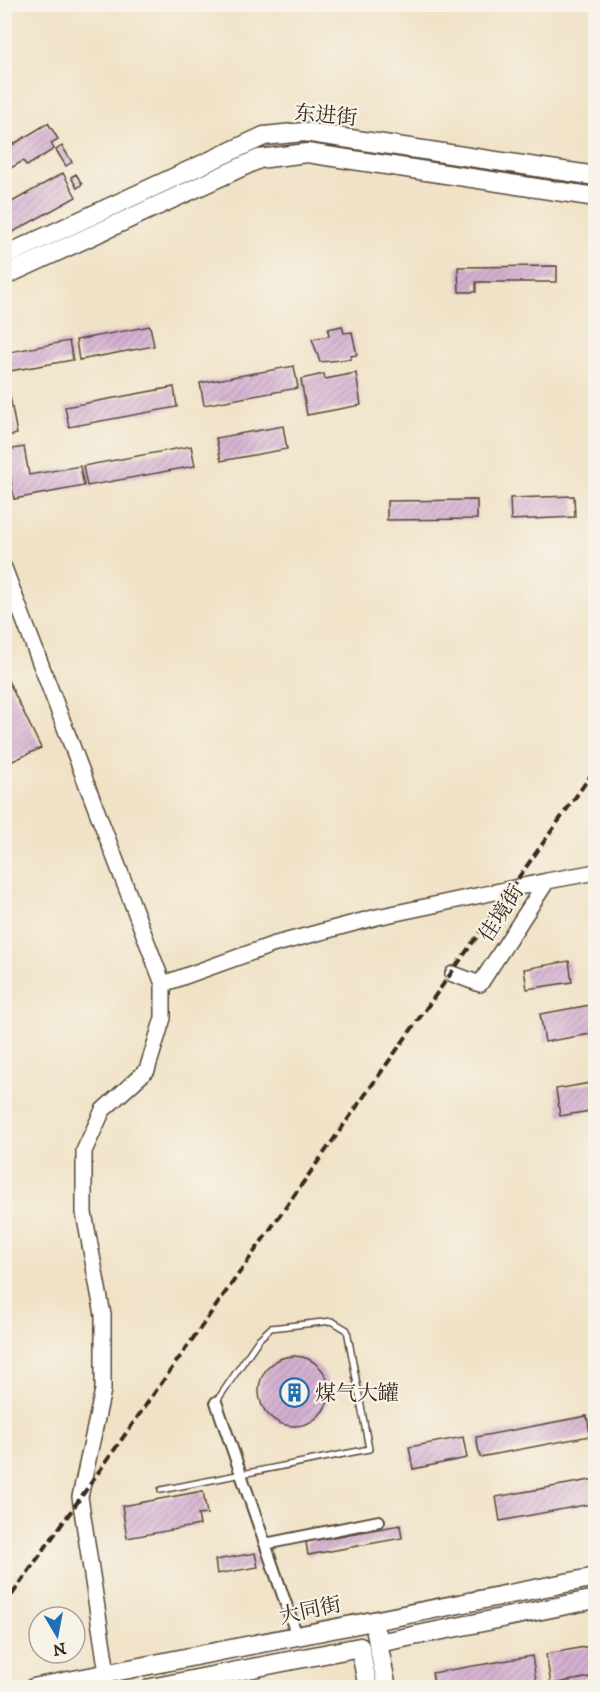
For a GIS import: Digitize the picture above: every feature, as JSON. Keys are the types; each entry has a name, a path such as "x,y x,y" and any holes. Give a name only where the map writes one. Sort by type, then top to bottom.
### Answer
{"main road":[{"name":"东进街","path":"4,256 264,136 304,132 596,176"},
{"name":"东进街","path":"4,276 259,159 307,153 596,196"},
{"path":"4,568 163,984 163,1018 147,1070 103,1110 84,1151 84,1212 103,1315 104,1390 80,1497 107,1673"},
{"name":"佳境街","path":"453,974 480,984 547,881 596,872"},
{"path":"163,984 293,939 377,917 547,881"},
{"name":"大同街","path":"33,1688 596,1577"},
{"path":"151,1688 596,1599"},
{"path":"373,1620 387,1688"},
{"path":"355,1624 368,1688"}],"street":[{"path":"216,1402 297,1636"},
{"path":"265,1544 379,1521"}],"lane":[{"path":"161,1490 369,1449 347,1330 332,1321 271,1328 259,1339 216,1402"}],"building":[{"path":"48,123 58,139 51,143 54,149 27,166 23,161 4,172 4,150"},
{"path":"62,146 72,162 66,166 56,150"},
{"path":"63,173 76,197 4,237 4,188 12,202"},
{"path":"76,174 82,184 77,188 71,177"},
{"path":"557,266 557,282 476,282 476,292 459,292 458,267"},
{"path":"150,326 154,346 79,360 76,340"},
{"path":"342,326 344,333 352,332 357,355 351,356 351,359 320,362 312,339 329,336 328,329"},
{"path":"69,341 73,360 4,372 4,353"},
{"path":"294,366 298,388 204,405 200,383"},
{"path":"356,373 361,405 307,415 301,379 324,374 325,379"},
{"path":"4,380 7,380 17,434 4,437"},
{"path":"174,387 177,407 69,427 65,407"},
{"path":"283,426 287,449 221,461 216,438"},
{"path":"191,446 195,466 87,486 83,466"},
{"path":"24,447 29,475 80,466 84,486 14,499 6,450"},
{"path":"574,496 575,517 511,520 510,498"},
{"path":"477,500 477,519 387,520 387,501"},
{"path":"4,672 41,748 4,765"},
{"path":"569,961 572,982 527,989 524,969"},
{"path":"596,1004 596,1033 545,1042 540,1014"},
{"path":"596,1082 596,1110 560,1116 556,1089"},
{"name":"煤气大罐","path":"294,1356 313,1362 323,1372 329,1391 323,1410 313,1420 294,1426 275,1420 265,1410 259,1391 265,1372 275,1362"},
{"path":"587,1416 590,1436 480,1457 476,1437"},
{"path":"463,1437 467,1458 413,1469 409,1447"},
{"path":"596,1479 596,1503 500,1521 496,1497"},
{"path":"203,1491 207,1514 198,1515 200,1525 127,1538 122,1506"},
{"path":"400,1525 402,1538 308,1555 306,1542"},
{"path":"255,1553 258,1567 217,1574 215,1560"},
{"path":"596,1645 596,1676 551,1684 546,1654"},
{"path":"532,1656 537,1686 435,1688 432,1673"}],"railway":[{"path":"4,1606 596,768"}],"place":[{"name":"煤气大罐","path":"294,1393"}]}
